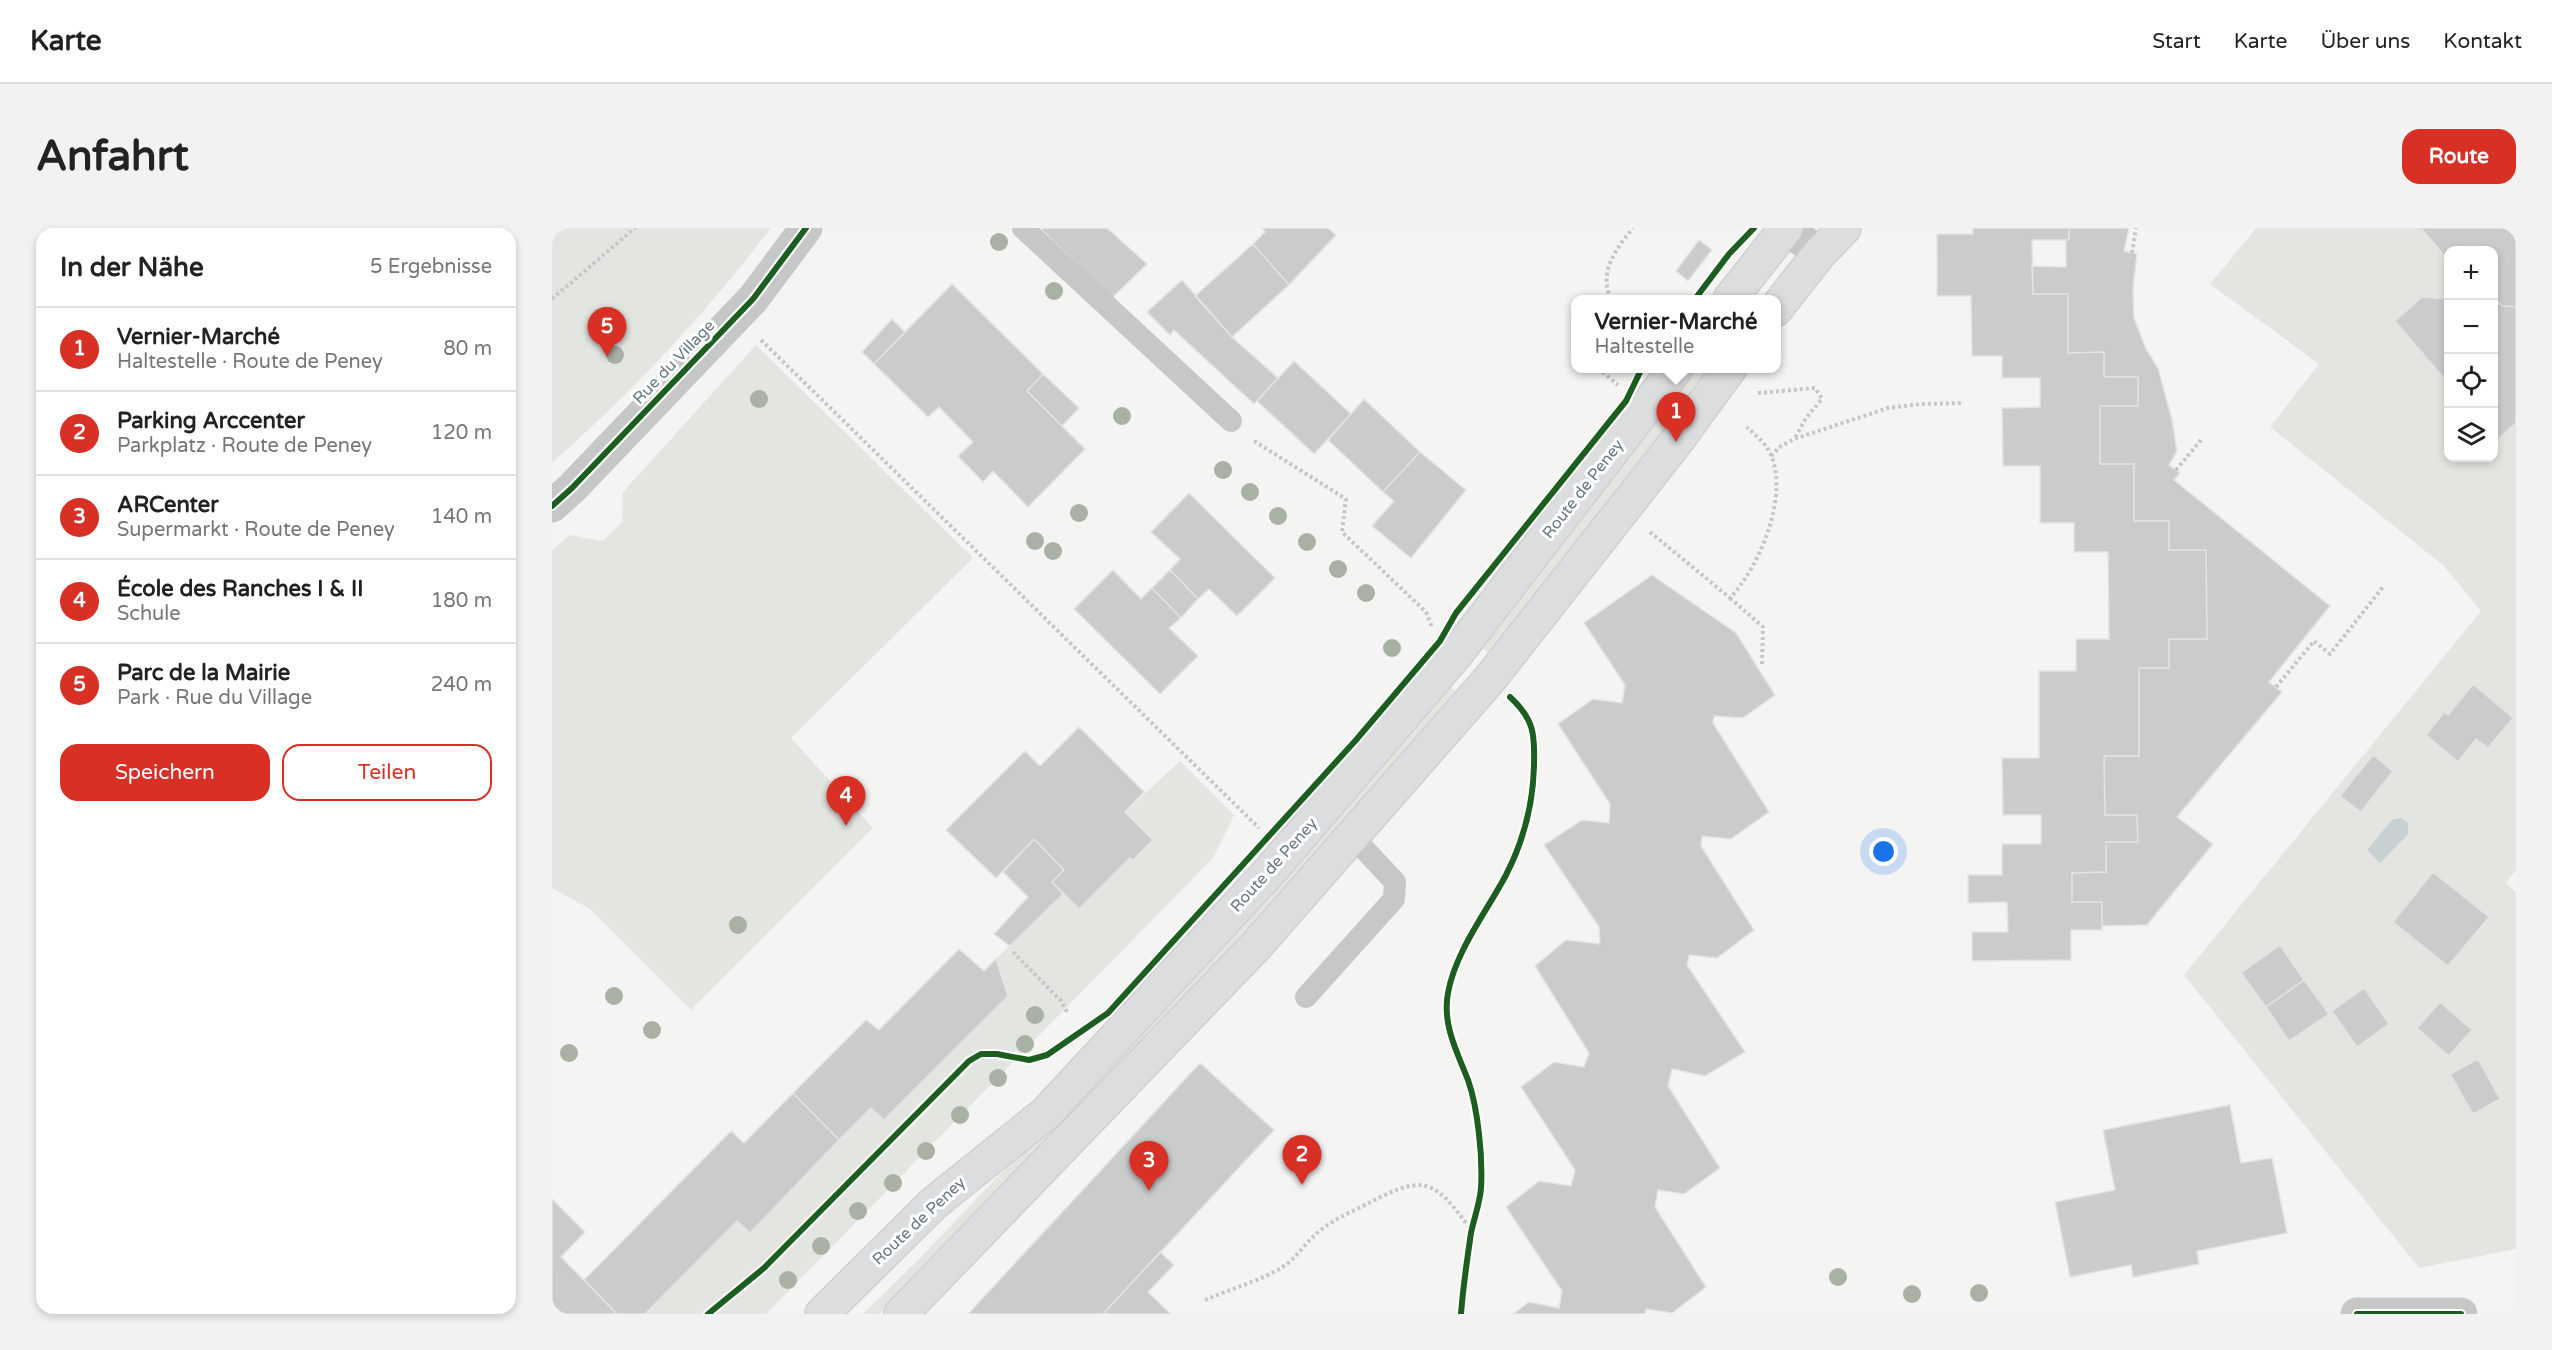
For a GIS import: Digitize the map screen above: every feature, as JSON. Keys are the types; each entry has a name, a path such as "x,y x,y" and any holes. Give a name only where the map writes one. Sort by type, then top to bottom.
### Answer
{"main road":[{"path":"1734,295 1786,228"},
{"path":"1781,303 1819,254 1844,228"},
{"name":"Route de Peney","path":"822,1314 934,1203 1047,1113 1270,872 1456,654 1673,373"},
{"path":"901,1314 1255,947 1489,680 1677,442 1727,373"}],"street":[{"name":"Rue du Village","path":"552,506 745,308 806,228"},
{"path":"1786,228 1819,254"},
{"path":"2357,1314 2461,1314"}],"lane":[{"path":"1023,228 1231,422"},
{"path":"1306,997 1394,899 1395,882 1352,836"}],"path":[{"path":"552,299 635,228"},
{"path":"1609,295 1607,270 1617,248 1633,228"},
{"path":"2132,253 2136,228"},
{"path":"745,308 1263,831"},
{"path":"1603,373 1618,385"},
{"path":"1781,391 1815,388 1822,399 1806,418 1794,439"},
{"path":"1771,456 1781,446 1794,439 1888,408 1921,404 1964,403"},
{"path":"1730,598 1745,582 1761,551 1775,495 1776,477 1771,456 1764,442 1747,427"},
{"path":"2176,470 2201,440"},
{"path":"1255,442 1346,499 1342,532 1426,612 1435,632"},
{"path":"1646,528 1763,627 1762,664"},
{"path":"2276,687 2314,641 2330,654 2383,587"},
{"path":"1461,1314 1472,1231 1481,1190 1479,1134 1468,1081 1454,1046 1447,1020 1448,993 1456,968 1472,934 1506,875 1521,841 1533,795 1535,753 1531,722 1525,711 1510,697"},
{"path":"1013,952 1061,1001 1068,1014"},
{"path":"1205,1300 1284,1266 1314,1235 1343,1216 1403,1186 1424,1185 1439,1192 1452,1202 1472,1231"}],"shaded area":[{"path":"552,228 771,228 667,351 552,463"},
{"path":"2256,228 2516,228 2516,870 2506,883 2516,892 2516,1249 2419,1268 2184,975 2481,611 2444,566 2270,427 2319,364 2210,284"},
{"path":"756,345 973,558 791,738 873,828 691,1010 590,909 552,888 552,551 569,535 603,541 622,522 623,492"},
{"path":"1694,373 1704,373 1696,394 1489,654 1479,644"},
{"path":"1446,683 1456,692 1336,834 1212,972 1048,1145 880,1314 863,1314 919,1259 1165,1001"},
{"path":"1180,761 1234,815 1213,858 766,1314 645,1314 737,1221 750,1233 871,1108 885,1120 1008,996 996,959 1063,894 1079,909 1130,858 1133,860 1153,840 1125,812"},
{"path":"2401,818 2408,823 2408,834 2380,863 2367,850 2392,820"}],"building":[{"path":"1043,228 1107,228 1147,264 1112,298 1042,230"},
{"path":"1262,228 1328,228 1336,235 1289,285 1253,244 1265,232"},
{"path":"1973,228 2069,228 2069,240 2032,240 2033,294 2068,294 2068,353 2104,352 2104,377 2138,377 2138,406 2100,406 2100,464 2134,464 2134,521 2169,521 2169,550 2206,550 2207,639 2169,639 2169,668 2139,668 2139,756 2104,756 2105,815 2137,815 2138,842 2106,842 2106,872 2072,873 2072,902 2102,902 2102,930 2071,930 2071,960 1972,961 1972,932 2008,932 2007,902 1968,903 1968,875 2002,875 2002,844 2041,844 2041,815 2003,815 2002,758 2039,758 2039,671 2076,671 2076,639 2109,639 2108,552 2074,552 2074,523 2040,523 2040,466 2003,466 2002,408 2040,407 2040,378 2002,378 2002,356 1972,356 1971,296 1937,296 1937,234 1973,234"},
{"path":"2069,228 2129,228 2124,251 2137,254 2133,289 2134,318 2146,349 2158,368 2172,420 2177,451 2169,465 2180,473 2174,480 2330,606 2269,682 2282,692 2177,817 2213,844 2147,925 2102,926 2102,902 2072,902 2072,873 2106,872 2106,842 2138,842 2137,815 2105,815 2104,756 2139,756 2139,668 2169,668 2169,639 2207,639 2206,550 2169,550 2169,521 2134,521 2134,464 2100,464 2100,406 2138,406 2138,377 2104,377 2104,352 2068,353 2068,294 2033,294 2032,266 2066,267 2066,240 2069,240"},
{"path":"2421,228 2516,228 2516,307 2502,306 2498,302 2498,246 2444,246 2444,255"},
{"path":"1699,240 1712,250 1688,281 1676,271"},
{"path":"1253,244 1289,285 1232,337 1195,296"},
{"path":"1182,280 1232,337 1278,378 1254,404 1174,330 1170,335 1147,312"},
{"path":"952,284 1043,374 1027,391 1085,449 1028,507 993,471 983,482 958,456 973,442 939,407 928,417 874,364"},
{"path":"2422,297 2444,299 2444,378 2395,321"},
{"path":"2498,302 2502,306 2516,307 2516,423 2498,439"},
{"path":"892,319 905,332 874,364 862,352"},
{"path":"1294,361 1351,414 1314,454 1257,401"},
{"path":"1043,374 1079,408 1062,426 1027,391"},
{"path":"1364,399 1420,452 1383,492 1328,440"},
{"path":"1420,452 1466,490 1411,558 1372,526 1394,501 1383,492"},
{"path":"1189,493 1275,578 1237,616 1209,589 1198,599 1170,570 1180,559 1151,532"},
{"path":"1113,570 1141,599 1152,588 1181,618 1169,628 1198,656 1160,694 1074,609"},
{"path":"1170,570 1198,599 1181,618 1152,588"},
{"path":"1652,575 1736,633 1775,695 1743,718 1714,716 1713,723 1769,812 1731,839 1702,836 1701,846 1754,930 1717,958 1689,955 1687,965 1745,1052 1705,1076 1672,1069 1668,1086 1720,1168 1684,1194 1658,1190 1655,1207 1706,1287 1672,1313 1646,1309 1645,1314 1513,1314 1529,1302 1559,1308 1562,1291 1506,1207 1539,1181 1571,1186 1575,1170 1521,1087 1554,1062 1584,1067 1589,1053 1535,966 1566,940 1600,944 1599,927 1544,845 1582,820 1609,823 1610,804 1558,724 1593,699 1622,703 1625,685 1584,623"},
{"path":"2473,684 2513,718 2488,748 2476,739 2458,762 2426,735 2444,712 2448,715"},
{"path":"1079,727 1144,792 1125,812 1153,840 1133,860 1130,858 1079,909 1052,882 1064,870 1034,839 996,878 946,830 1025,751 1040,766"},
{"path":"2373,755 2393,771 2361,812 2340,796"},
{"path":"1034,839 1064,870 1052,882 1063,894 1010,946 994,934 1028,897 1003,872"},
{"path":"2433,872 2489,917 2448,966 2393,922"},
{"path":"2280,945 2304,980 2266,1007 2241,973"},
{"path":"959,949 984,971 996,959 1008,996 884,1120 871,1108 839,1140 793,1093 866,1020 879,1030"},
{"path":"2304,980 2329,1014 2289,1041 2266,1007"},
{"path":"2364,988 2389,1024 2357,1047 2332,1011"},
{"path":"2440,1002 2472,1030 2449,1056 2417,1028"},
{"path":"2478,1059 2500,1099 2473,1114 2450,1074"},
{"path":"1200,1063 1274,1130 1103,1314 968,1314"},
{"path":"793,1093 839,1140 750,1233 737,1221 645,1314 617,1314 584,1280 731,1131 744,1143"},
{"path":"2230,1105 2241,1163 2272,1158 2287,1233 2197,1251 2199,1264 2133,1277 2131,1265 2070,1277 2055,1202 2115,1190 2103,1130"},
{"path":"552,1199 585,1232 561,1257 617,1314 552,1314"},
{"path":"1160,1252 1174,1265 1148,1292 1171,1314 1103,1314"}],"cycle path":[{"path":"552,506 572,488 753,299 806,228"},
{"path":"1698,295 1729,254 1754,228"},
{"path":"708,1314 764,1268 969,1061 981,1054 997,1054 1029,1060 1047,1055 1108,1013 1356,740 1440,641 1456,613 1626,401 1640,373"},
{"path":"1461,1314 1471,1233 1480,1194 1481,1161 1474,1100 1452,1038 1447,1004 1457,962 1506,875 1523,835 1532,795 1533,736 1524,713 1510,697"},
{"path":"2357,1314 2461,1314"}],"place":[{"name":"Parc de la Mairie","path":"607,357"},
{"name":"Vernier-Marché","path":"1676,442"},
{"name":"École des Ranches I & II","path":"846,826"},
{"name":"Parking Arccenter","path":"1302,1185"},
{"name":"ARCenter","path":"1149,1191"}]}
